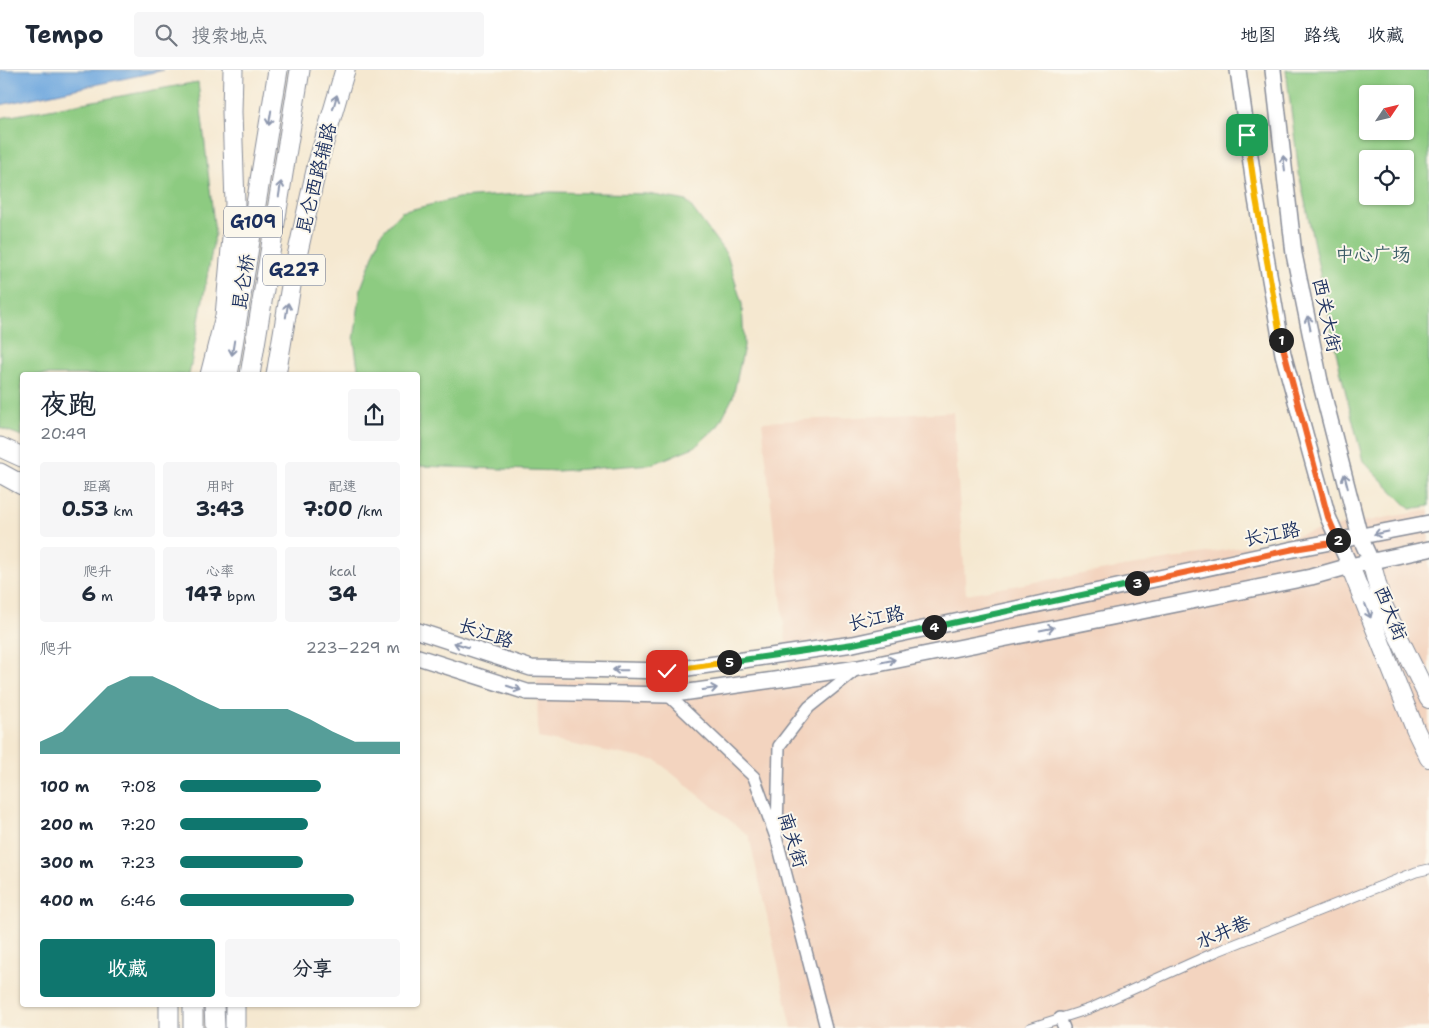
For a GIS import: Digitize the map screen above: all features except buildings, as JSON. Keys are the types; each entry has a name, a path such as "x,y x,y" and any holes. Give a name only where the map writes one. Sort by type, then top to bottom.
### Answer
{"highway":[{"path":"211,372 225,316 235,204 232,112 233,70"},
{"name":"昆仑桥","path":"228,372 278,70"},
{"name":"昆仑桥","path":"250,372 300,70"},
{"name":"昆仑西路辅路","path":"277,372 293,274 318,166 344,70"},
{"path":"0,447 20,456"},
{"path":"0,473 20,484"},
{"path":"169,1028 170,1007"},
{"path":"193,1007 193,1028"},
{"path":"214,1007 215,1028"},
{"path":"235,1007 235,1028"}],"main road":[{"path":"1238,70 1256,199 1284,354 1328,517 1350,566"},
{"name":"西关大街","path":"1273,70 1294,254 1320,381 1360,537 1371,561"},
{"name":"长江路","path":"420,632 530,668 667,671 853,644 1284,551 1429,523"},
{"path":"420,657 527,692 668,695 858,668 1310,577 1371,561 1429,549"},
{"name":"西大街","path":"1371,561 1382,603 1429,699"},
{"name":"西大街","path":"1350,566 1415,729 1429,758"}],"street":[{"path":"777,840 779,746 809,707 858,668"},
{"name":"南关街","path":"668,695 754,777 777,840 826,1028"},
{"name":"水井巷","path":"1030,1028 1062,1023 1089,1008 1218,951 1416,872 1429,869"}],"shaded area":[{"path":"953,412 966,594 1271,542 1322,529 1429,510 1429,1028 792,1028 749,836 657,761 538,738 537,679 671,682 789,670 762,422"}],"green space":[{"name":"中心广场","path":"1286,70 1429,70 1429,506 1410,509 1363,461 1340,370 1299,173"},
{"path":"198,82 215,234 190,372 20,372 20,435 0,428 0,118"},
{"path":"551,192 648,194 687,201 727,255 742,304 744,346 733,397 718,426 696,446 653,464 557,471 420,466 420,372 359,372 354,340 361,288 381,234 401,212 458,198"}],"water":[{"path":"0,70 164,70 0,105"}],"route":[{"path":"667,671 853,644 1294,549 1338,542 1328,517 1284,354 1256,199 1247,135"}]}
